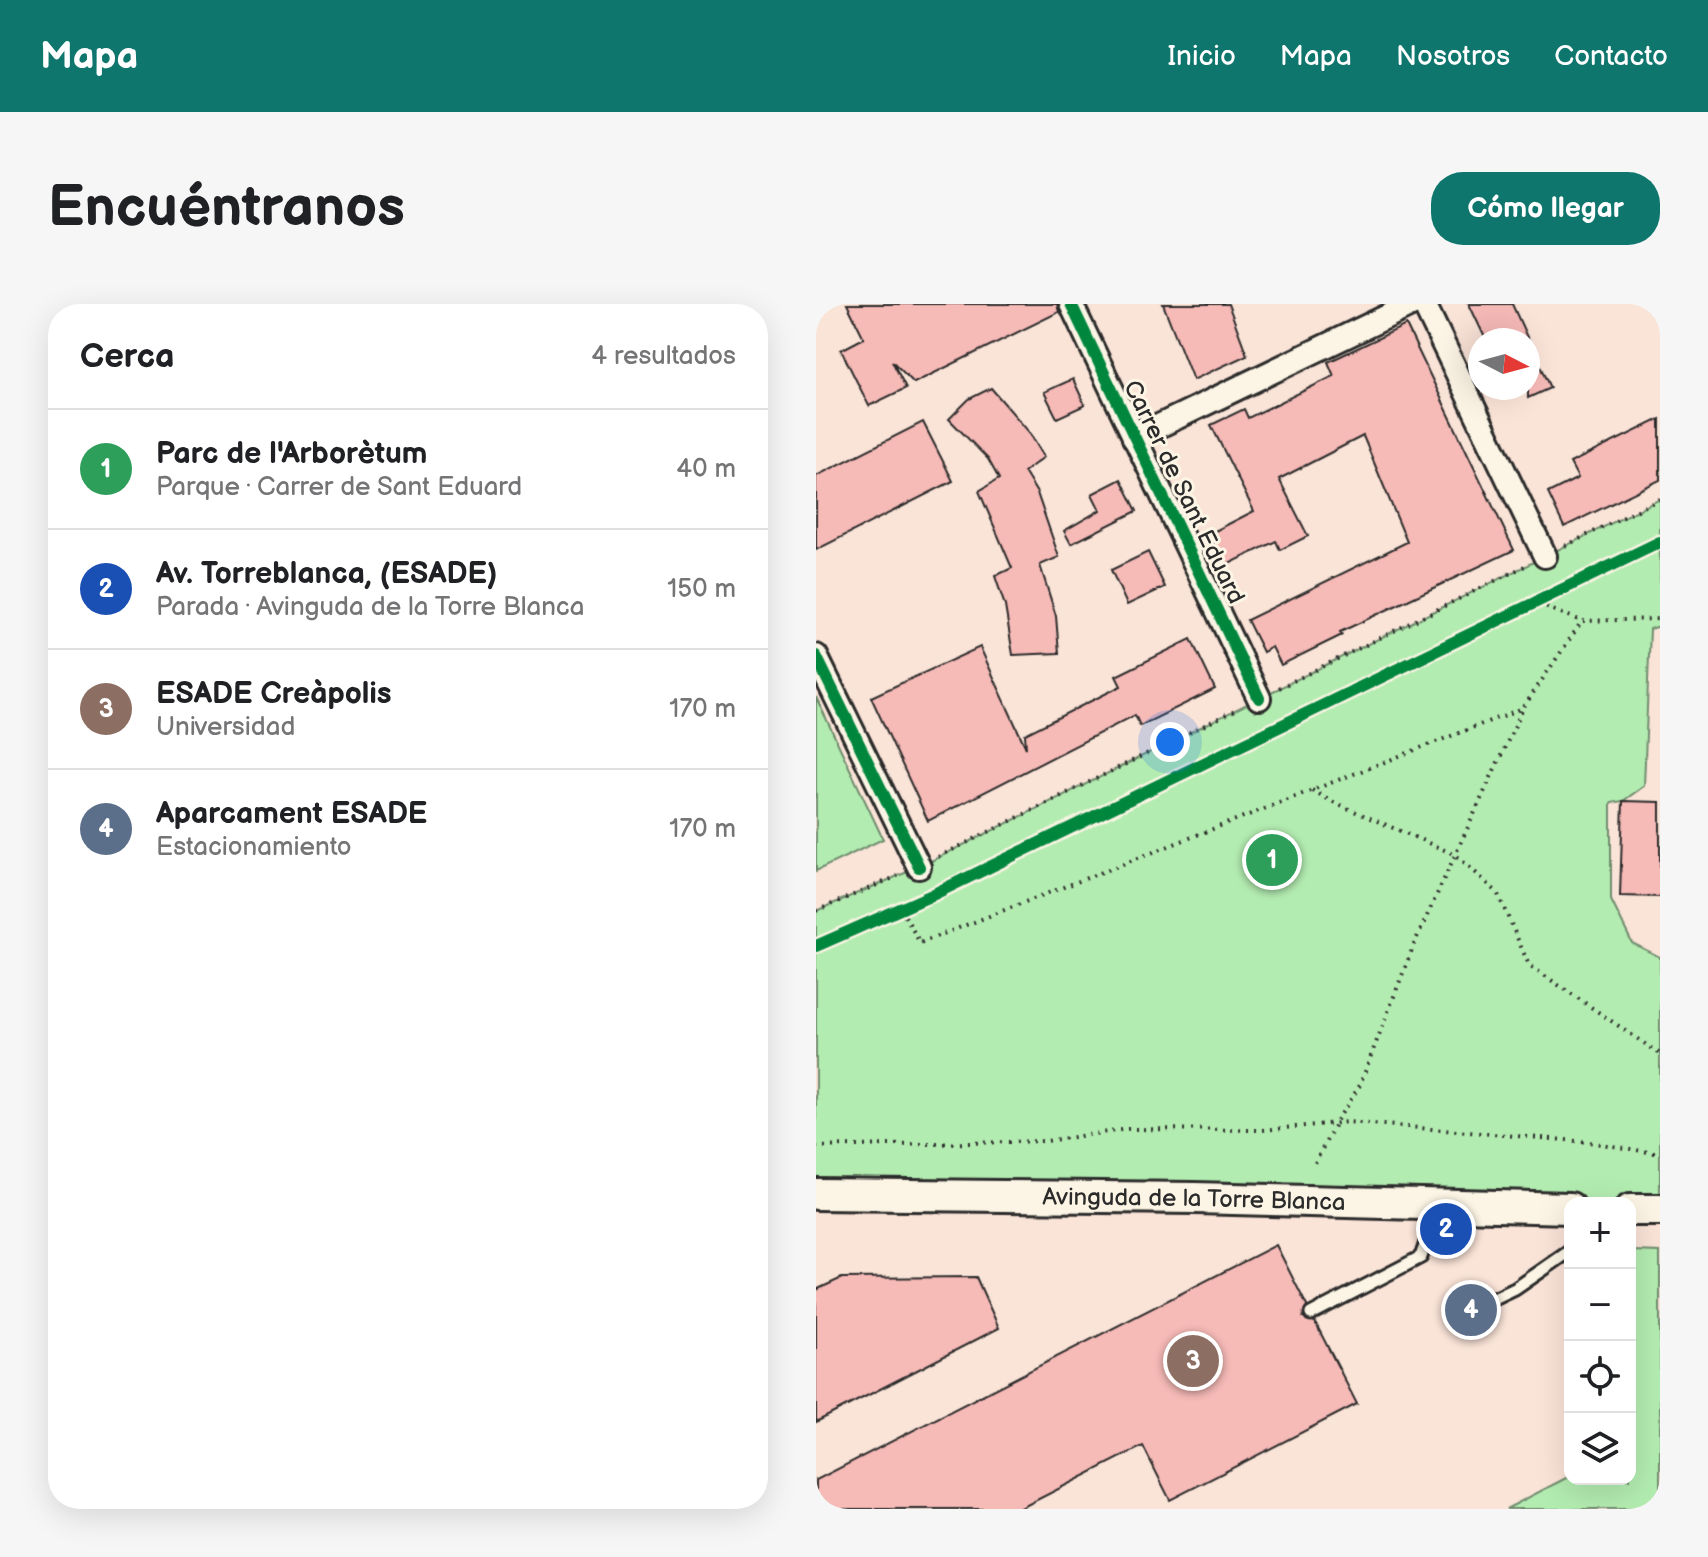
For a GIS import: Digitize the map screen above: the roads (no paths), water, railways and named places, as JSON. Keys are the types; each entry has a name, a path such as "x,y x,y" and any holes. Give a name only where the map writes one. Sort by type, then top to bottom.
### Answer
{"main road":[{"name":"Avinguda de la Torre Blanca","path":"816,1194 1564,1208"},
{"path":"1636,1210 1660,1210"}],"street":[{"name":"Carrer de Sant Eduard","path":"1071,304 1259,698"},
{"path":"1134,438 1413,304"},
{"path":"1424,304 1545,556"},
{"path":"816,656 919,867"}],"lane":[{"path":"1311,1314 1421,1257 1439,1204"},
{"path":"1636,1215 1660,1210"},
{"path":"1471,1310 1515,1289 1564,1255"}],"place":[{"name":"Parc de l'Arborètum","path":"1272,860"},
{"name":"Av. Torreblanca, (ESADE)","path":"1446,1229"},
{"name":"Aparcament ESADE","path":"1471,1310"},
{"name":"ESADE Creàpolis","path":"1193,1361"}]}
